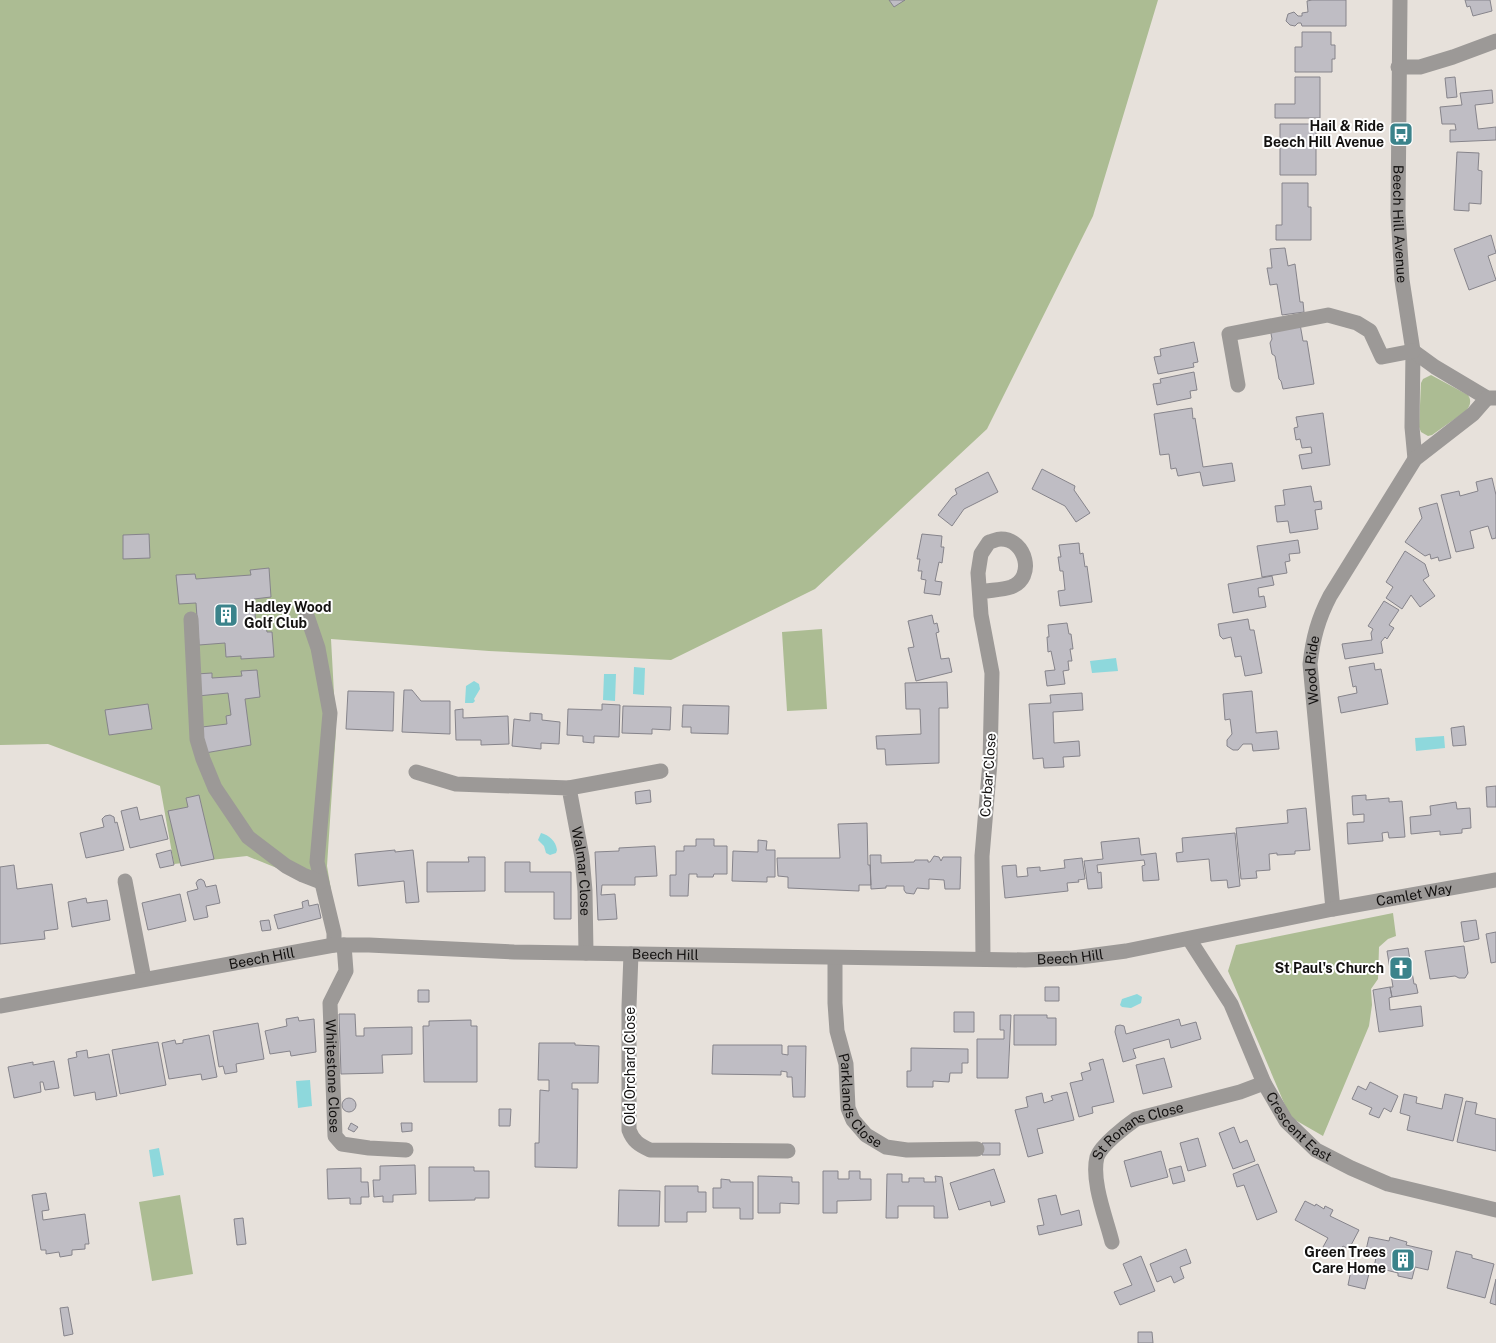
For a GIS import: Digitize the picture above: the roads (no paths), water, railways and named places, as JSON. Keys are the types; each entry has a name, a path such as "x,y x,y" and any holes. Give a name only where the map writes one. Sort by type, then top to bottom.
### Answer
{"street":[{"name":"Beech Hill Avenue","path":"1400,0 1398,214 1402,280 1413,351"},
{"path":"1398,67 1420,67 1453,57 1496,40"},
{"path":"1238,385 1229,334 1328,315 1357,323 1370,331 1382,357 1413,351 1435,368 1491,398"},
{"path":"1413,351 1412,427 1415,459"},
{"name":"Wood Ride","path":"1333,909 1310,664 1319,617 1330,596 1415,459 1491,398"},
{"name":"Corbar Close","path":"980,592 981,616 992,673 990,762 982,856 983,959"},
{"name":"Whitestone Close","path":"304,607 318,648 330,713 317,862 334,933 346,971 330,1003 335,1136 342,1144 406,1150"},
{"path":"191,620 196,739 215,788 248,836 286,866 321,882"},
{"path":"416,772 456,784 569,788 661,771"},
{"name":"Walmar Close","path":"569,788 582,857 585,891 586,953"},
{"name":"Camlet Way","path":"1333,909 1496,880"},
{"path":"124,881 144,979"},
{"name":"Beech Hill","path":"0,1006 339,945 482,951 1025,960 1073,958 1126,951 1333,909"},
{"name":"Crescent East","path":"1189,938 1231,1004 1264,1083 1286,1121 1316,1150 1350,1168 1388,1184 1496,1210"},
{"name":"Old Orchard Close","path":"631,954 629,1006 630,1130 632,1139 650,1150 788,1151"},
{"name":"Parklands Close","path":"835,958 837,1031 846,1064 848,1108 854,1120 866,1135 886,1147 907,1150 977,1149"},
{"name":"St Ronans Close","path":"1112,1242 1096,1180 1098,1156 1117,1134 1136,1119 1240,1092 1264,1083"}],"water":[{"path":"1116,658 1118,671 1092,673 1090,661"},
{"path":"634,667 645,668 644,695 633,694"},
{"path":"604,674 616,674 615,701 603,700"},
{"path":"474,681 479,684 480,689 473,703 465,703 466,686"},
{"path":"1444,736 1445,748 1416,751 1415,738"},
{"path":"541,833 554,841 556,853 550,855 546,853 544,846 538,840"},
{"path":"1137,994 1142,997 1141,1003 1131,1008 1120,1005 1122,999"},
{"path":"310,1080 312,1106 298,1108 296,1081"},
{"path":"159,1148 164,1175 153,1177 149,1150"}],"place":[{"name":"Hail & Ride Beech Hill Avenue","path":"1401,134"},
{"name":"Hadley Wood Golf Club","path":"226,615"},
{"name":"St Paul's Church","path":"1401,968"},
{"name":"Green Trees Care Home","path":"1403,1260"}]}
